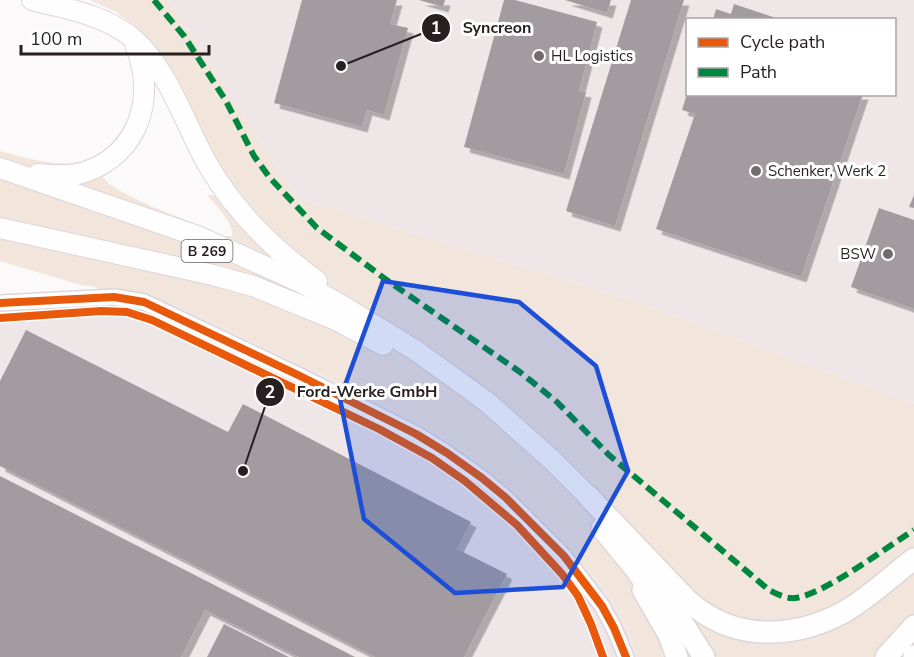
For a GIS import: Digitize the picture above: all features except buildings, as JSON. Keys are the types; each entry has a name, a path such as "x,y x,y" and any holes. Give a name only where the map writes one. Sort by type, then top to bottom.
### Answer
{"highway":[{"path":"584,499 627,534 688,601 707,615 730,626 754,632 787,631 814,625 844,611 914,559"},
{"path":"584,499 669,635 677,657"},
{"path":"584,499 634,567 693,657"},
{"path":"584,499 642,562 704,657"},
{"path":"886,657 914,626"}],"main road":[{"path":"32,0 101,19 132,38 162,75 223,190 256,229 276,250 408,352"},
{"path":"0,168 62,176 83,173 101,165 128,144 136,130 144,96 142,67 132,38"},
{"path":"0,168 150,219 255,261 302,283 346,308 408,352"},
{"name":"B 269","path":"0,177 148,226 250,269 408,352 584,499"},
{"path":"0,228 253,286 408,352"}],"street":[{"path":"0,303 114,297 144,302 309,380 416,434 482,478 548,539 592,590 614,628 626,657"}],"highlighted area":[{"path":"383,281 519,302 596,366 628,471 563,587 455,593 364,519 340,399"}],"shaded area":[{"path":"90,0 168,0 297,198 634,301 914,404 914,657 638,657 625,624 610,596 587,568 549,527 508,489 464,452 425,427 181,307 153,299 106,293 95,287 0,261 0,151 53,163 85,160 99,153 112,142 125,125 144,133 126,157 103,177 122,192 158,209 224,236 232,236 227,220 207,195 239,195 215,159 152,47 134,25 116,12"},
{"path":"168,0 914,0 914,404 634,301 297,198"},
{"path":"84,292 153,299 181,307 370,398 425,427 464,452 549,527 587,568 610,596 625,624 638,657 0,657 0,320"}],"marked path":[{"path":"154,0 184,36 226,101 254,156 270,178 317,228 388,281 520,372 557,402 609,455 769,590 788,598 807,595 838,580 914,530"}],"cycle path":[{"path":"0,303 114,297 144,302 416,434 482,478 505,497 564,556 602,606 626,657"},
{"path":"0,318 101,311 127,312 152,320 379,429 432,458 465,481 517,525 562,574 578,596 603,657"}],"place":[{"name":"HL Logistics","path":"539,56"},
{"name":"Syncreon","path":"341,66"},
{"name":"Schenker, Werk 2","path":"756,171"},
{"name":"BSW","path":"888,254"},
{"name":"Ford-Werke GmbH","path":"243,471"}]}
